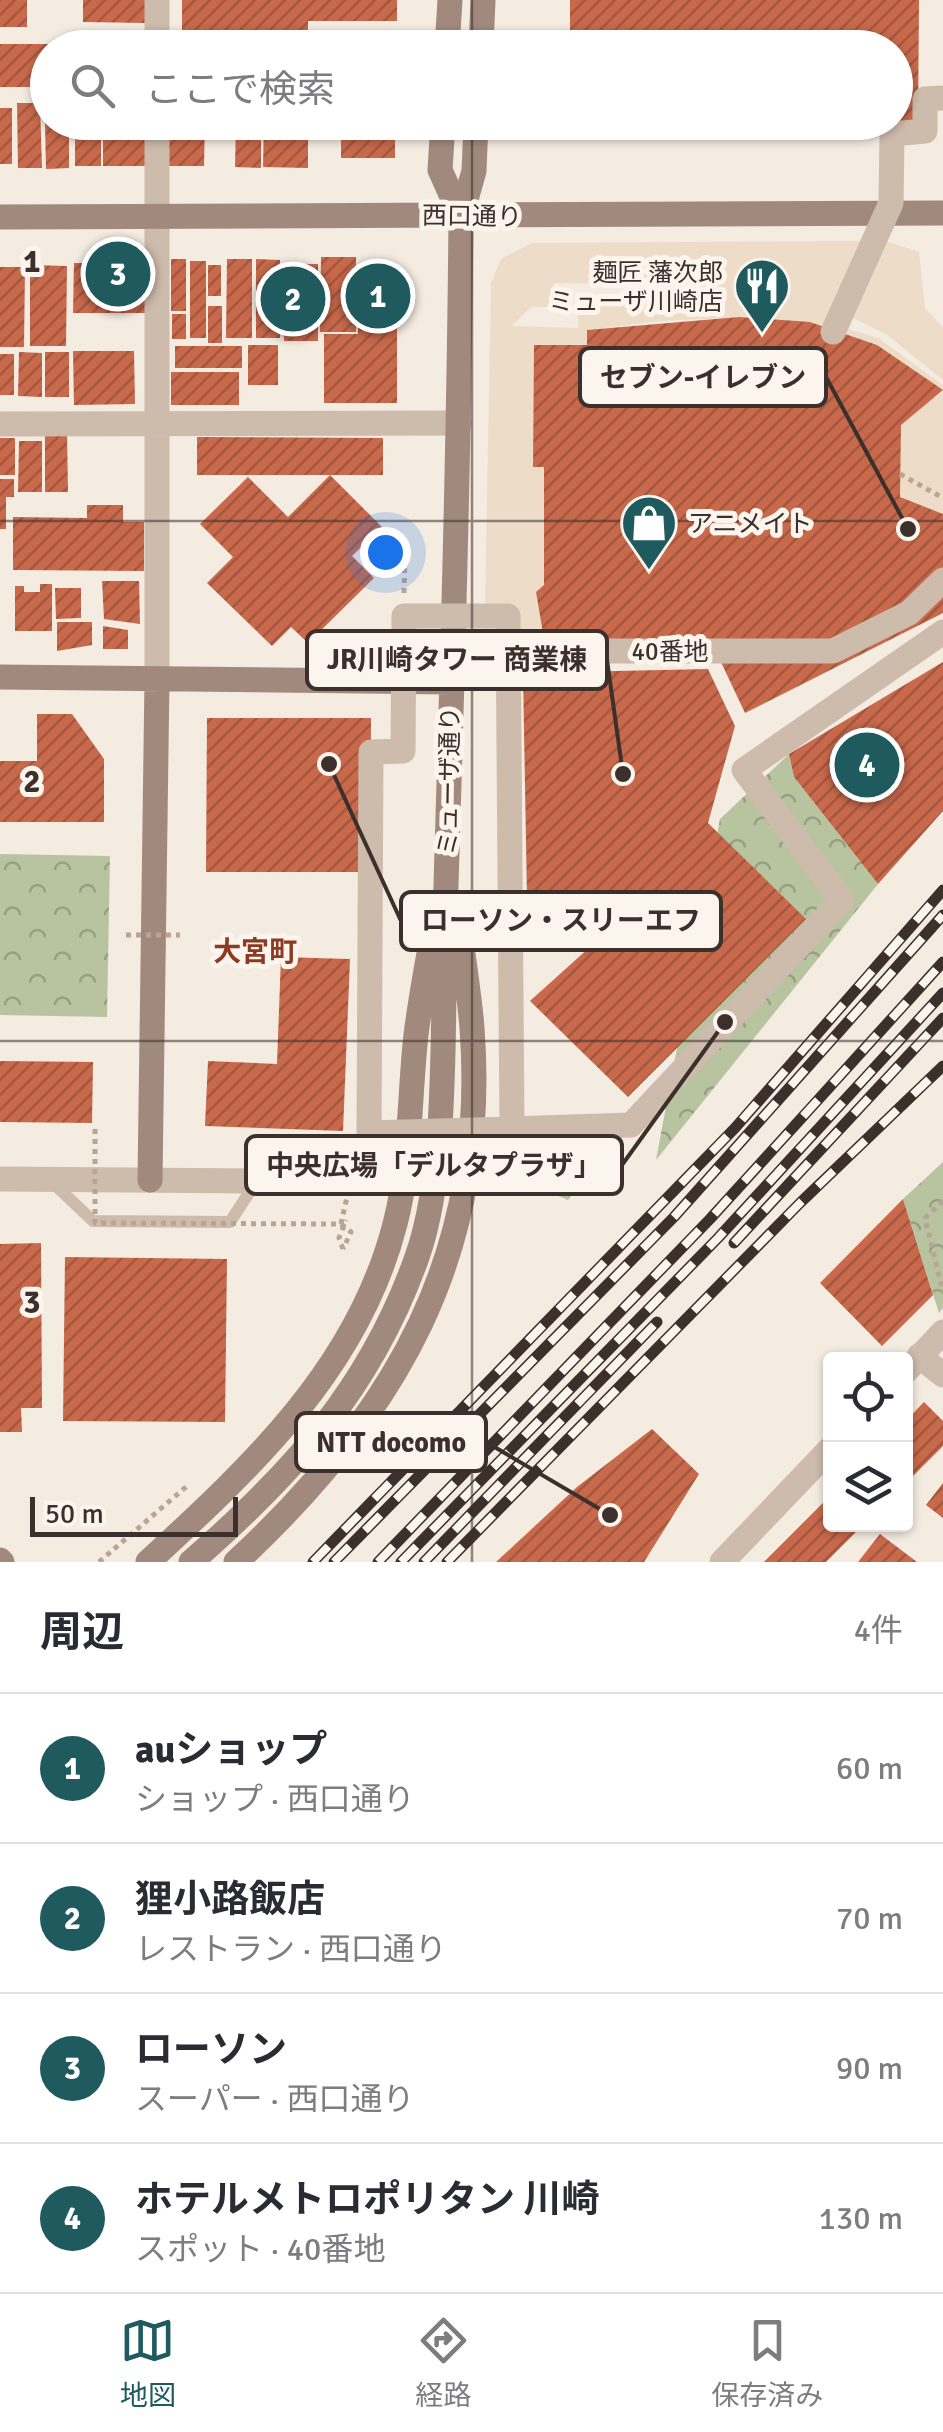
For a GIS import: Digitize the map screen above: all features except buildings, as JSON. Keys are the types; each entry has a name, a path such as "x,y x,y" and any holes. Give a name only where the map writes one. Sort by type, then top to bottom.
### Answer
{"street":[{"path":"156,0 156,30"},
{"path":"448,30 450,0"},
{"path":"481,30 483,0"},
{"path":"913,133 925,132 926,99 943,98"},
{"path":"150,1180 160,424 157,140"},
{"name":"ミューザ通り","path":"441,140 440,170 461,217"},
{"name":"ミューザ通り","path":"191,1562 304,1454 360,1381 418,1255 432,1185 440,1108 461,217 474,171 475,140"},
{"path":"833,332 890,202 892,140"},
{"name":"西口通り","path":"0,217 943,213"},
{"path":"0,424 459,423"},
{"name":"40番地","path":"507,652 833,650 908,613 943,580"},
{"path":"512,1129 508,616 404,616 403,752 370,752 370,1133 512,1129 630,1125 842,900 744,770 943,632"},
{"path":"0,677 451,682"},
{"path":"148,1562 228,1489 316,1391 361,1312 379,1270 403,1182 416,1032 448,836"},
{"path":"236,1562 303,1498 380,1402 408,1357 450,1245 464,1184 472,1030 448,836"},
{"path":"0,1179 403,1182"},
{"path":"913,1362 943,1332"},
{"path":"913,1363 943,1374"},
{"path":"722,1562 823,1456"}],"lane":[{"path":"49,1179 93,1221 230,1222 258,1180"}],"path":[{"path":"900,474 943,498"},
{"path":"404,616 405,553"},
{"path":"126,934 180,935"},
{"path":"95,1129 95,1223 343,1222"},
{"path":"343,1250 351,1232 343,1222 354,1155 370,1133"},
{"path":"943,1201 925,1218 943,1292"},
{"path":"102,1559 187,1486"}],"green space":[{"path":"789,754 794,777 878,884 656,1160 720,819"},
{"path":"0,854 110,856 107,1017 0,1015"},
{"path":"616,1138 568,1200 526,1182 530,1145"},
{"path":"943,1162 943,1308 939,1313 903,1199"}],"shaded area":[{"path":"881,140 894,140 886,241 919,252 925,308 943,328 943,380 886,334 853,318 848,329 878,338 943,385 943,390 932,383 933,399 943,392 943,514 900,497 901,371 854,340 810,322 739,317 587,330 587,345 534,345 533,466 544,467 547,656 506,667 484,666 491,283 501,259 532,243 861,241 880,201","holes":["554,283 665,285 666,305 578,304 578,328 512,326 531,307 553,307"]}],"railway":[{"path":"313,1562 735,1128 943,890"},
{"path":"334,1562 674,1217 943,915"},
{"path":"378,1562 710,1219 943,962"},
{"path":"401,1562 718,1238 943,993"},
{"path":"734,1243 943,1018"},
{"path":"447,1562 801,1202 943,1066"},
{"path":"424,1562 657,1322"}],"place":[{"name":"ローソン","path":"118,274"},
{"name":"auショップ","path":"378,296"},
{"name":"狸小路飯店","path":"293,299"},
{"name":"麺匠 藩次郎 ミューザ川崎店","path":"762,335"},
{"name":"セブン-イレブン","path":"908,529"},
{"name":"アニメイト","path":"649,572"},
{"name":"ローソン・スリーエフ","path":"329,764"},
{"name":"ホテルメトロポリタン 川崎","path":"867,765"},
{"name":"JR川崎タワー 商業棟","path":"623,774"},
{"name":"中央広場「デルタプラザ」","path":"725,1022"},
{"name":"NTT docomo","path":"610,1515"}],"district":[{"name":"大宮町","path":"255,952"}]}
